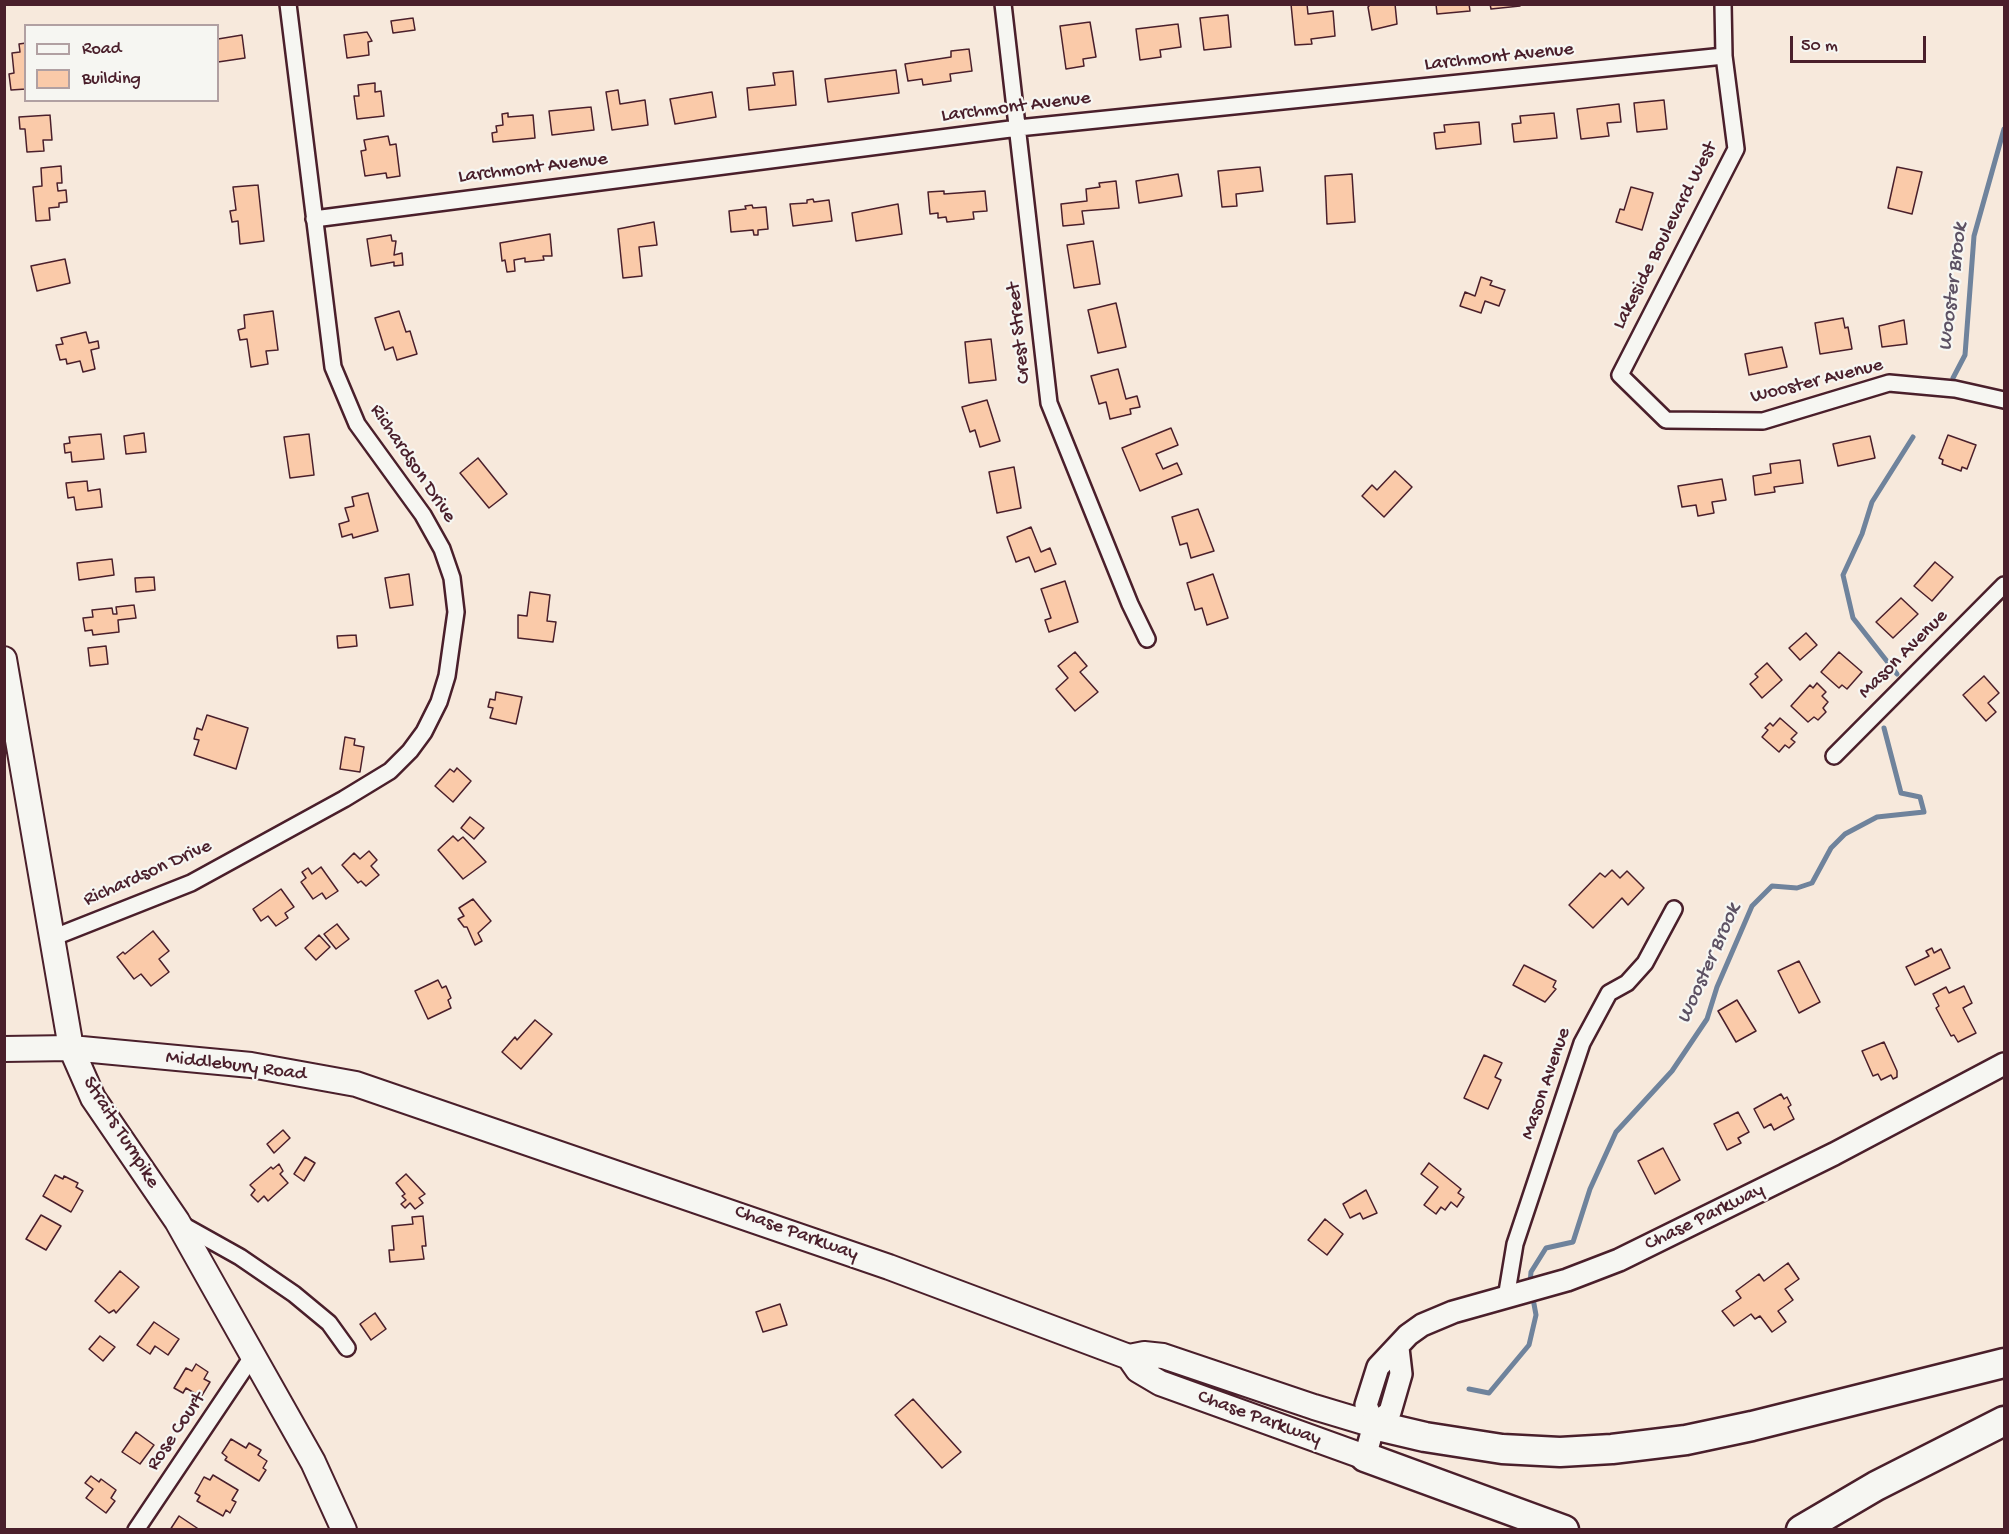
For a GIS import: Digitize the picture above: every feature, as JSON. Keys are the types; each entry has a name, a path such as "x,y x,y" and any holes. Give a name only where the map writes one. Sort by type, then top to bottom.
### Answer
{"highway":[{"path":"1374,1425 1425,1437 1517,1451 1575,1452 1623,1448 1686,1440 1763,1424 2004,1363"},
{"path":"1801,1530 1876,1486 2004,1421"},
{"path":"1365,1457 1564,1530"}],"main road":[{"name":"Straits Turnpike","path":"4,659 71,1048 93,1098 177,1221 313,1462 344,1530"},
{"name":"Middlebury Road","path":"4,1049 71,1048 251,1065 356,1084 461,1119"},
{"name":"Chase Parkway","path":"461,1119 779,1227 1129,1358 1138,1370 1160,1383 1365,1457 1374,1425 1366,1405 1377,1367 1398,1348 1408,1335 1435,1318 1592,1271 1638,1251 1834,1154 2004,1064"},
{"name":"Chase Parkway","path":"1129,1358 1144,1354 1163,1356 1374,1425"}],"street":[{"name":"Richardson Drive","path":"52,938 191,883 344,799 390,771 410,751 424,732 439,702 453,643 456,612 452,578 442,549 423,515 357,424 333,367 288,4"},
{"name":"Crest Street","path":"1003,4 1049,403 1130,604 1147,639"},
{"name":"Lakeside Boulevard West","path":"1620,375 1736,149 1724,56 1723,4"},
{"name":"Larchmont Avenue","path":"314,219 1018,128 1724,56"},
{"name":"Wooster Avenue","path":"1620,375 1666,420 1763,421 1889,383 1955,389 2004,400"},
{"name":"Mason Avenue","path":"1833,756 2004,585"},
{"name":"Mason Avenue","path":"1506,1298 1515,1244 1582,1043 1610,993 1627,983 1645,963 1674,909"},
{"path":"177,1221 240,1257 294,1294 328,1323 347,1348"},
{"name":"Rose Court","path":"136,1530 252,1357"}],"building":[{"path":"1291,4 1307,4 1308,14 1333,11 1335,36 1311,39 1312,44 1295,45"},
{"path":"1371,4 1395,4 1397,24 1372,30 1368,7"},
{"path":"1436,4 1469,4 1470,11 1437,14"},
{"path":"1490,4 1520,4 1520,6 1491,9"},
{"path":"1228,15 1231,47 1204,50 1200,18"},
{"path":"413,18 415,30 393,33 391,21"},
{"path":"1090,22 1096,57 1083,59 1084,66 1066,69 1060,26"},
{"path":"1178,24 1181,47 1160,50 1161,57 1140,60 1136,29"},
{"path":"367,32 372,41 368,42 369,55 347,58 344,35"},
{"path":"242,35 245,58 219,62 219,39"},
{"path":"24,43 24,89 11,90 9,74 14,73 12,53 20,52 19,44"},
{"path":"969,49 972,71 950,74 951,81 923,85 922,79 908,81 905,64 951,57 951,51"},
{"path":"896,70 899,93 828,102 825,79"},
{"path":"793,71 796,105 749,110 747,88 775,85 773,73"},
{"path":"375,83 375,92 381,91 384,116 357,119 354,96 359,96 358,85"},
{"path":"618,90 620,104 645,100 648,125 612,130 606,92"},
{"path":"712,92 716,117 675,124 670,99"},
{"path":"1664,100 1667,129 1637,132 1634,103"},
{"path":"1619,104 1621,122 1607,123 1609,136 1581,139 1577,109"},
{"path":"591,107 594,130 552,135 549,111"},
{"path":"508,113 508,117 533,115 535,138 493,142 492,133 497,132 496,126 503,125 502,114"},
{"path":"1554,113 1557,138 1514,142 1512,124 1521,123 1520,116"},
{"path":"50,115 52,140 43,140 44,151 27,152 25,129 20,129 19,117"},
{"path":"1479,122 1481,144 1436,149 1434,133 1445,132 1444,125"},
{"path":"388,136 390,145 396,144 400,176 387,178 386,173 365,176 361,151 366,150 364,140"},
{"path":"61,166 62,183 57,183 58,191 66,190 67,202 59,203 59,207 49,208 50,220 36,221 33,187 42,186 41,168"},
{"path":"1260,167 1263,191 1236,194 1237,206 1222,207 1218,171"},
{"path":"1897,167 1922,172 1912,214 1888,208"},
{"path":"1178,174 1182,196 1139,203 1136,181"},
{"path":"1352,174 1355,222 1327,224 1325,176"},
{"path":"1116,181 1119,208 1082,211 1084,224 1063,226 1061,204 1087,201 1086,189 1100,187 1099,183"},
{"path":"258,185 264,241 240,244 238,221 232,222 230,211 236,210 233,187"},
{"path":"1631,187 1653,193 1642,230 1616,222 1620,209 1624,210"},
{"path":"944,191 944,194 985,191 987,211 973,212 974,219 947,222 946,217 938,218 938,213 930,214 928,192"},
{"path":"813,199 814,202 829,200 832,221 793,226 790,204 807,203 807,200"},
{"path":"898,204 902,234 856,241 852,213"},
{"path":"752,205 753,208 766,207 768,229 758,230 758,235 754,235 753,230 731,232 729,211 746,209 745,206"},
{"path":"654,222 657,245 639,247 642,276 623,278 618,229"},
{"path":"550,234 552,256 543,256 544,260 525,262 525,258 514,260 515,271 507,272 505,260 502,261 500,243"},
{"path":"391,235 392,241 396,241 394,255 402,253 403,265 394,266 394,262 371,266 367,239"},
{"path":"1093,241 1100,284 1074,288 1067,245"},
{"path":"65,259 70,283 37,291 31,266"},
{"path":"1481,277 1492,281 1490,285 1505,290 1499,306 1485,301 1481,313 1460,306 1465,292 1475,296"},
{"path":"1116,303 1126,347 1098,353 1088,310"},
{"path":"273,311 278,350 266,351 268,364 251,367 247,339 240,340 238,330 245,328 244,315"},
{"path":"399,311 406,332 410,331 417,354 397,360 393,347 385,350 375,318"},
{"path":"1843,318 1845,328 1848,327 1852,349 1820,354 1815,323"},
{"path":"1904,320 1907,344 1882,347 1879,326"},
{"path":"86,332 89,343 98,341 99,348 91,350 95,369 83,372 80,361 67,364 66,359 60,360 56,345 63,344 61,338"},
{"path":"991,339 996,380 969,383 965,342"},
{"path":"1782,347 1787,367 1749,375 1745,354"},
{"path":"1118,369 1126,399 1137,396 1140,407 1130,409 1131,414 1110,419 1106,402 1099,404 1091,376"},
{"path":"987,400 1000,441 980,447 975,430 970,432 962,407"},
{"path":"1171,428 1178,445 1156,454 1163,469 1177,463 1182,474 1140,491 1122,448"},
{"path":"144,433 146,452 126,454 124,436"},
{"path":"101,434 104,459 72,462 71,452 65,453 64,444 70,443 69,437"},
{"path":"309,434 314,475 290,478 284,437"},
{"path":"1948,435 1976,445 1967,469 1962,467 1961,471 1942,464 1943,460 1939,458"},
{"path":"1870,436 1875,458 1838,466 1833,444"},
{"path":"478,458 507,494 489,508 460,473"},
{"path":"1800,460 1803,483 1774,487 1775,492 1755,495 1753,476 1771,473 1770,464"},
{"path":"1014,467 1021,508 997,513 989,472"},
{"path":"1395,471 1412,487 1384,517 1362,496 1372,485 1377,490"},
{"path":"1722,479 1726,500 1712,502 1714,513 1698,516 1696,505 1682,507 1678,486"},
{"path":"87,481 88,491 100,489 102,507 76,510 74,497 68,498 66,483"},
{"path":"368,493 378,531 353,538 352,534 342,537 339,524 349,521 345,508 354,506 352,497"},
{"path":"1198,509 1214,551 1191,558 1187,543 1180,545 1172,517"},
{"path":"1031,527 1041,552 1050,548 1056,564 1035,572 1029,557 1016,562 1007,537"},
{"path":"112,559 114,575 79,580 77,563"},
{"path":"1935,562 1953,577 1932,601 1914,586"},
{"path":"409,574 413,605 390,608 385,578"},
{"path":"1213,574 1228,618 1207,625 1202,608 1195,610 1187,583"},
{"path":"154,577 155,590 136,592 135,578"},
{"path":"1065,581 1078,622 1049,632 1045,620 1051,618 1041,589"},
{"path":"530,592 550,595 547,621 556,622 553,642 518,638 518,615 527,616"},
{"path":"1901,598 1918,614 1893,638 1876,622"},
{"path":"134,605 136,618 118,620 119,632 93,635 92,630 85,631 83,618 93,617 92,610 112,608 113,614 117,614 116,607"},
{"path":"1806,633 1817,645 1800,660 1789,648"},
{"path":"356,635 357,646 338,648 337,636"},
{"path":"106,646 108,664 90,666 88,648"},
{"path":"1075,652 1087,666 1080,672 1098,692 1075,711 1056,689 1068,678 1058,666"},
{"path":"1839,652 1862,672 1847,689 1842,685 1839,688 1821,672"},
{"path":"1767,663 1782,680 1762,698 1750,684 1758,677 1755,674"},
{"path":"1984,676 1999,693 1988,703 1996,712 1986,721 1963,695"},
{"path":"1817,683 1826,692 1822,696 1828,702 1823,708 1826,712 1818,720 1814,717 1808,722 1791,706 1810,685 1813,688"},
{"path":"496,692 522,697 516,724 490,718 493,708 488,707 490,699 495,700"},
{"path":"207,715 248,728 236,769 194,755 199,740 194,739 197,728 202,730"},
{"path":"1780,718 1797,733 1791,739 1795,742 1789,748 1785,745 1779,752 1762,737 1768,730 1765,728 1770,723 1773,726"},
{"path":"345,737 355,739 354,745 364,747 360,772 340,769"},
{"path":"457,768 471,781 453,802 435,786 450,769 454,772"},
{"path":"470,817 484,828 474,839 461,828"},
{"path":"453,836 458,841 463,837 486,862 463,879 438,850"},
{"path":"369,851 377,860 371,866 379,875 366,886 361,881 358,883 342,865 354,853 360,859"},
{"path":"321,867 338,891 326,899 322,893 313,899 301,882 306,878 302,872 308,868 312,874"},
{"path":"1612,870 1620,878 1627,871 1644,888 1628,905 1622,898 1593,928 1569,905 1600,873 1605,877"},
{"path":"281,889 294,907 285,913 288,918 276,926 268,916 261,921 253,909"},
{"path":"473,899 491,921 478,933 482,941 475,945 467,927 464,927 458,919 464,916 459,908"},
{"path":"337,924 349,939 336,949 324,934"},
{"path":"153,931 169,951 159,959 169,972 151,986 141,974 134,979 117,957 123,952 125,954"},
{"path":"319,935 330,947 316,960 305,948"},
{"path":"1932,948 1934,953 1941,949 1950,968 1915,985 1906,967 1929,956 1926,951"},
{"path":"1799,961 1820,1002 1799,1013 1778,971"},
{"path":"1524,965 1556,981 1553,987 1556,989 1545,1002 1513,985"},
{"path":"438,980 442,988 446,986 451,998 448,1000 451,1008 428,1019 415,991"},
{"path":"1964,986 1972,1003 1963,1008 1976,1033 1958,1042 1954,1035 1951,1036 1936,1008 1939,1006 1933,994 1946,987 1949,993"},
{"path":"1737,1000 1756,1031 1736,1042 1718,1011"},
{"path":"535,1020 552,1034 521,1069 502,1052 515,1037 517,1040"},
{"path":"1884,1042 1897,1071 1897,1077 1893,1079 1891,1075 1881,1080 1878,1074 1873,1076 1862,1051"},
{"path":"1484,1055 1502,1063 1495,1077 1501,1080 1488,1109 1464,1098"},
{"path":"1781,1094 1784,1099 1787,1097 1791,1105 1788,1107 1794,1119 1774,1130 1771,1124 1764,1128 1754,1109"},
{"path":"1738,1112 1749,1132 1738,1138 1741,1143 1727,1150 1714,1124"},
{"path":"283,1130 290,1138 274,1153 267,1144"},
{"path":"1663,1148 1680,1180 1655,1194 1638,1161"},
{"path":"305,1157 315,1163 304,1181 294,1174"},
{"path":"1429,1163 1461,1189 1458,1193 1464,1197 1457,1207 1451,1202 1445,1210 1441,1207 1436,1214 1424,1205 1438,1187 1421,1174"},
{"path":"279,1164 283,1171 280,1174 288,1183 268,1201 264,1196 258,1202 251,1195 255,1190 250,1185 271,1167 273,1169"},
{"path":"406,1174 425,1194 419,1198 423,1203 415,1209 410,1203 405,1208 401,1204 406,1200 402,1196 405,1194 396,1183"},
{"path":"55,1175 63,1179 64,1176 78,1183 76,1187 83,1191 71,1212 43,1196"},
{"path":"1366,1190 1377,1213 1363,1219 1360,1213 1350,1218 1343,1204"},
{"path":"41,1215 61,1226 46,1250 26,1239"},
{"path":"423,1216 426,1246 422,1246 424,1259 390,1262 389,1250 394,1250 392,1226 413,1224 412,1217"},
{"path":"1325,1219 1343,1234 1327,1255 1308,1240"},
{"path":"1788,1263 1799,1279 1785,1289 1793,1300 1778,1311 1786,1322 1772,1332 1760,1316 1755,1319 1751,1314 1734,1326 1722,1311 1741,1298 1736,1291 1759,1274 1764,1281"},
{"path":"120,1271 139,1287 116,1313 114,1310 109,1313 95,1301"},
{"path":"780,1304 787,1325 763,1332 756,1312"},
{"path":"375,1313 386,1329 371,1340 360,1324"},
{"path":"154,1322 179,1339 168,1355 155,1346 150,1354 137,1345"},
{"path":"100,1336 115,1347 103,1361 89,1349"},
{"path":"196,1364 208,1372 204,1379 210,1382 201,1397 186,1388 183,1393 174,1388 186,1368 192,1371"},
{"path":"913,1399 961,1452 942,1468 895,1415"},
{"path":"136,1432 154,1445 140,1464 122,1452"},
{"path":"231,1439 246,1448 249,1443 261,1450 258,1455 267,1461 263,1468 266,1470 259,1481 225,1460 227,1457 222,1453"},
{"path":"213,1475 238,1490 232,1500 236,1502 230,1513 226,1510 223,1516 197,1501 200,1496 195,1493 204,1477 210,1480"},
{"path":"91,1476 99,1482 101,1479 116,1490 111,1498 115,1501 106,1513 86,1498 93,1489 85,1483"},
{"path":"179,1516 200,1530 170,1530"}],"waterway":[{"name":"Wooster Brook","path":"1953,378 1965,355 1974,236 2004,129"},
{"name":"Wooster Brook","path":"1897,674 1853,618 1843,575 1862,534 1872,502 1913,437"},
{"name":"Wooster Brook","path":"1530,1284 1531,1272 1546,1248 1573,1242 1590,1189 1616,1132 1672,1071 1707,1019 1717,987 1752,906 1772,886 1797,888 1812,883 1831,848 1845,834 1877,817 1924,812 1920,797 1901,793 1884,728"},
{"name":"Wooster Brook","path":"1469,1389 1489,1393 1529,1345 1536,1315 1532,1293"}]}
